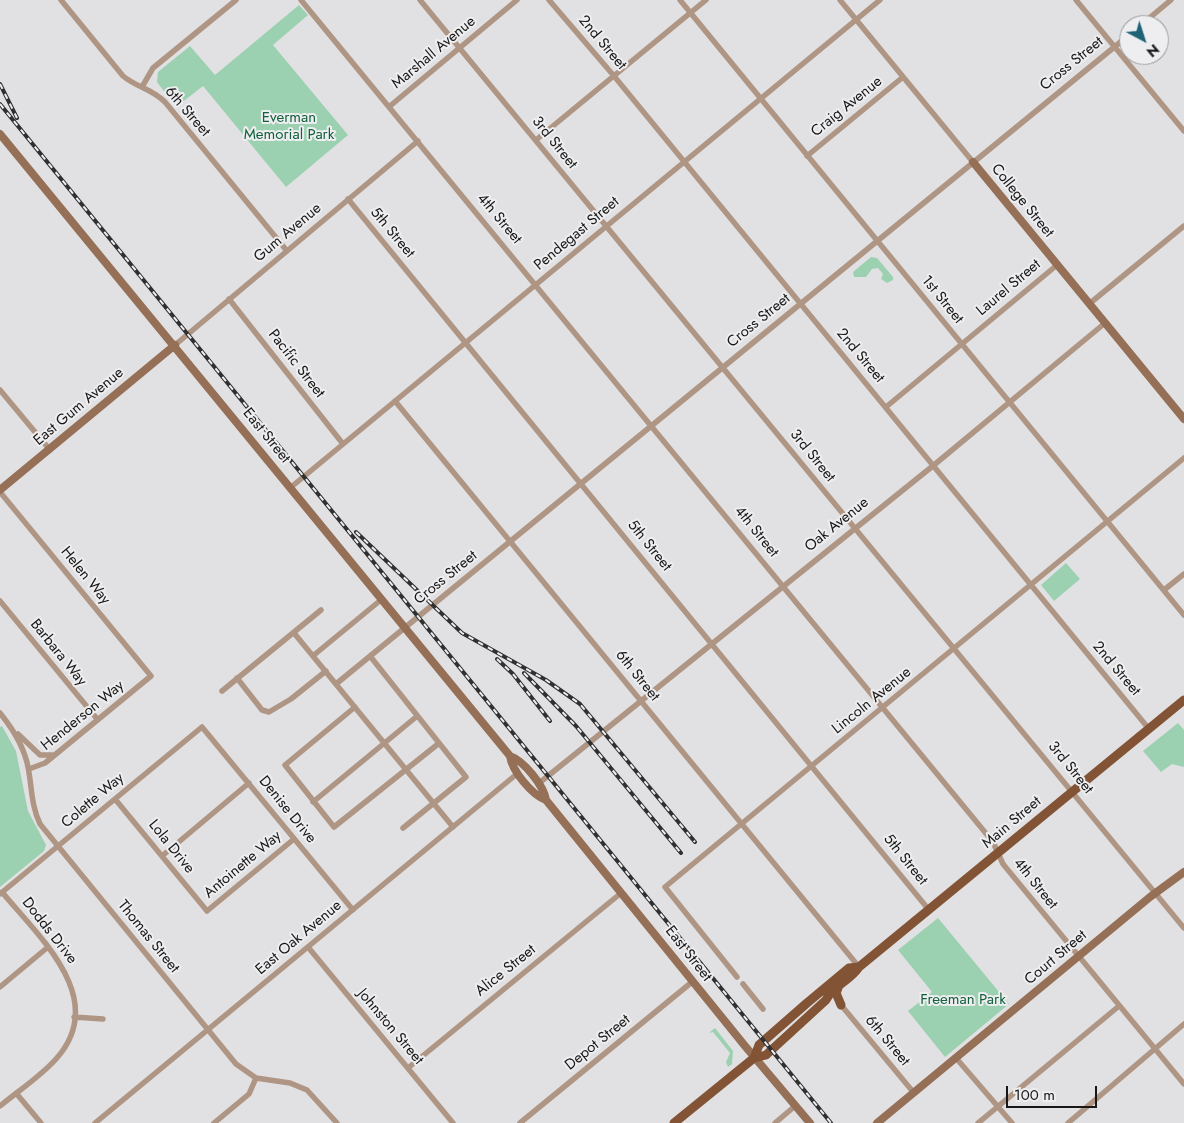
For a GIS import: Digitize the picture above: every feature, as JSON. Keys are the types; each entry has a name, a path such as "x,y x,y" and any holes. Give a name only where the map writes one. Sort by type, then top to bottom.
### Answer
{"main road":[{"name":"East Street","path":"0,134 510,756 517,759 538,784 545,793 546,800 692,982 810,1123"},
{"name":"College Street","path":"973,162 1184,419"},
{"name":"East Gum Avenue","path":"0,491 174,345"},
{"name":"Main Street","path":"754,1058 766,1055 826,1000 828,995 854,975 860,966 1184,700"},
{"name":"East Street","path":"510,756 511,764 518,773 539,798 546,800"},
{"name":"Court Street","path":"877,1123 1184,872"},
{"name":"Main Street","path":"754,1058 759,1045 807,1003 849,968 860,966"},
{"path":"838,988 836,993 841,1005"},
{"path":"826,1000 831,999 841,1005"},
{"path":"674,1123 754,1058"}],"street":[{"name":"6th Street","path":"61,0 123,76 158,94 287,251"},
{"path":"142,87 153,68 236,0"},
{"name":"4th Street","path":"301,0 652,424 993,842 1003,864 1184,1084"},
{"name":"3rd Street","path":"420,0 1184,928"},
{"name":"Marshall Avenue","path":"390,106 517,0"},
{"name":"2nd Street","path":"549,0 614,76 1149,728"},
{"name":"1st Street","path":"680,0 1184,615"},
{"path":"536,140 706,0"},
{"name":"College Street","path":"840,0 973,162"},
{"name":"Pendegast Street","path":"290,488 880,0"},
{"path":"1076,0 1184,131"},
{"path":"1153,15 1171,0"},
{"name":"Cross Street","path":"336,684 1119,43"},
{"name":"Craig Avenue","path":"807,156 903,77"},
{"name":"Gum Avenue","path":"174,345 418,141"},
{"name":"5th Street","path":"348,200 929,910"},
{"path":"1089,304 1184,226"},
{"name":"Laurel Street","path":"886,407 1057,265"},
{"name":"Pacific Street","path":"229,299 343,444"},
{"name":"Oak Avenue","path":"538,784 934,465 1105,323"},
{"path":"0,390 50,450"},
{"name":"6th Street","path":"395,401 860,966"},
{"name":"Lincoln Avenue","path":"738,977 664,887 1184,458"},
{"name":"Helen Way","path":"0,491 151,676"},
{"path":"1164,590 1184,574"},
{"path":"314,655 382,599"},
{"name":"Barbara Way","path":"0,601 98,720"},
{"path":"222,691 321,610"},
{"path":"294,633 454,827"},
{"path":"370,656 414,709 416,717 466,777 403,828"},
{"path":"237,678 262,710 269,712 326,671"},
{"name":"Henderson Way","path":"28,768 45,763 151,676"},
{"path":"355,706 286,763 286,768 334,827 438,744"},
{"name":"Thomas Street","path":"0,712 22,747 28,768 31,799 36,816 58,846 208,1030 236,1064 256,1078 290,1083 306,1090 335,1120"},
{"path":"313,802 416,717"},
{"name":"Denise Drive","path":"202,727 353,910"},
{"name":"Colette Way","path":"1,893 202,727"},
{"path":"13,730 40,755 48,757 57,754"},
{"name":"East Oak Avenue","path":"95,1123 518,773"},
{"path":"162,856 249,783"},
{"name":"Lola Drive","path":"115,799 207,911"},
{"name":"Antoinette Way","path":"207,911 294,839"},
{"name":"Dodds Drive","path":"0,1106 55,1060 68,1040 74,1017 72,988 62,965 1,893"},
{"name":"Alice Street","path":"408,1068 621,893"},
{"path":"0,987 48,947"},
{"name":"Johnston Street","path":"308,947 453,1123"},
{"name":"Depot Street","path":"520,1123 692,982"},
{"path":"743,984 763,1009"},
{"name":"6th Street","path":"841,1005 914,1093"},
{"path":"978,1123 1119,1006"},
{"path":"74,1017 103,1019"},
{"path":"1068,1123 1184,1024"},
{"path":"956,1058 1012,1123"},
{"path":"214,1123 249,1094 256,1078"},
{"path":"16,1093 41,1123"},
{"path":"775,1123 795,1106"},
{"path":"326,1123 335,1120"}],"green space":[{"name":"Everman Memorial Park","path":"299,5 308,15 273,45 348,135 286,187 203,86 176,107 157,82 158,72 190,46 215,75"},
{"path":"871,257 877,258 893,277 893,280 887,283 881,279 883,274 878,268 872,269 866,277 854,277 853,272"},
{"path":"1066,563 1080,579 1054,601 1041,585"},
{"path":"1178,723 1184,730 1184,767 1172,764 1161,772 1143,751"},
{"path":"2,726 16,751 28,811 46,845 44,851 0,887 0,727"},
{"name":"Freeman Park","path":"938,918 1009,1004 945,1057 908,1011 932,992 898,950"},
{"path":"715,1028 733,1051 732,1064 728,1067 726,1062 730,1053 713,1032 709,1033"}],"railway":[{"path":"0,84 17,118"},
{"path":"0,104 831,1123"},
{"path":"356,532 462,633 546,680 580,704 695,842"},
{"path":"497,659 513,674 550,721"},
{"path":"524,673 576,726 681,853"}]}
